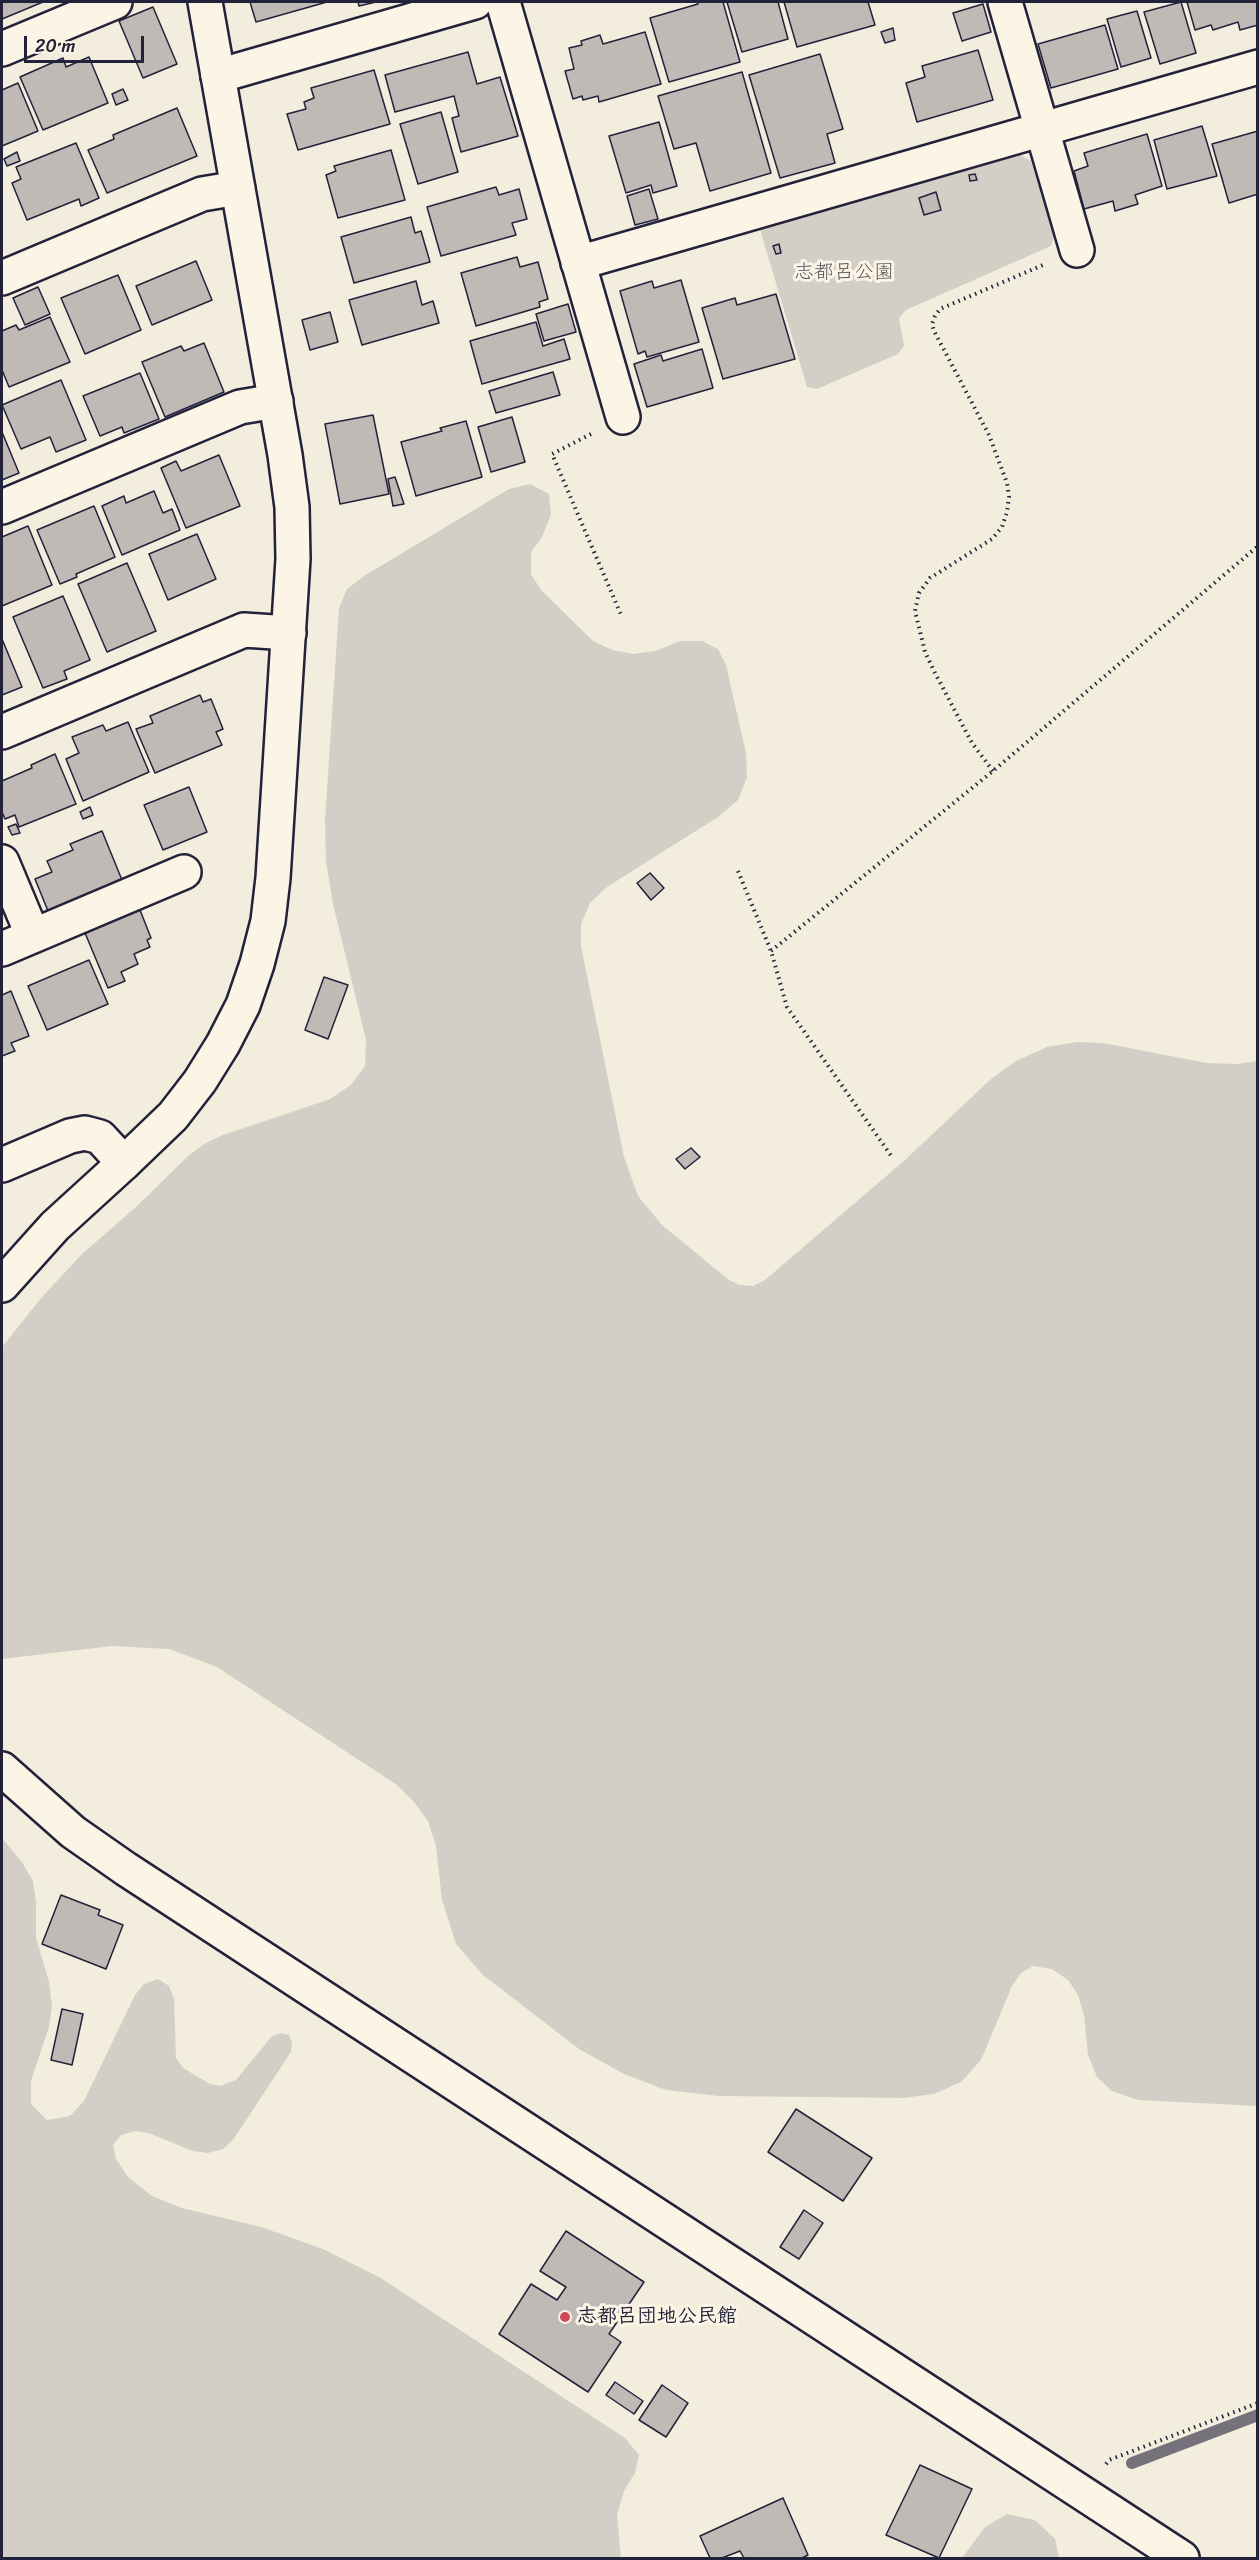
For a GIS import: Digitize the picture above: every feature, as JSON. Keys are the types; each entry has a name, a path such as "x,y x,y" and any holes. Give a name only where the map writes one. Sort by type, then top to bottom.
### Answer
{"street":[{"path":"2,49 115,2"},
{"path":"2,1285 55,1226 173,1116 200,1081 238,1015 257,964 268,921 273,878 293,559 292,507 276,401 205,2"},
{"path":"218,75 475,2"},
{"path":"503,2 579,263 612,422"},
{"path":"1005,2 1077,250"},
{"path":"579,263 1257,67"},
{"path":"2,278 202,194 238,188"},
{"path":"2,507 240,407 276,401"},
{"path":"2,732 243,630 288,633"},
{"path":"2,862 33,936"},
{"path":"2,949 184,872"},
{"path":"2,1165 70,1136 85,1133 100,1137 124,1163"},
{"path":"2,1768 23,1790 73,1832 126,1869 1182,2559"}],"path":[{"path":"993,771 972,744 935,674 925,652 915,611 919,593 930,578 992,539 1002,527 1009,497 1007,483 989,435 934,332 932,324 934,315 940,309 1077,250"},
{"path":"612,422 552,454 622,617"},
{"path":"771,951 993,771 1257,546"},
{"path":"738,871 771,951 787,1007 892,1157"},
{"path":"1086,2495 1109,2460 1257,2403"}],"green space":[{"name":"志都呂公園","path":"1015,152 1031,161 1054,236 1051,246 906,310 899,318 904,346 898,354 817,389 807,387 759,226"},
{"path":"530,484 549,494 551,515 542,537 531,552 531,574 541,590 593,641 612,650 633,654 655,651 680,641 702,641 718,649 726,665 746,753 747,777 738,800 718,817 607,887 590,903 581,924 581,946 624,1157 638,1196 662,1225 729,1280 740,1285 753,1286 765,1280 905,1160 991,1079 1016,1061 1047,1047 1077,1042 1103,1043 1207,1063 1238,1064 1257,1061 1257,2106 1138,2100 1112,2091 1097,2077 1088,2055 1084,2015 1078,1995 1068,1980 1052,1969 1033,1966 1021,1973 1012,1986 981,2060 961,2082 934,2094 903,2098 719,2096 666,2090 624,2074 579,2049 483,1975 456,1944 442,1900 436,1846 428,1821 414,1802 397,1785 217,1667 169,1649 112,1646 2,1659 2,1347 42,1297 82,1254 136,1207 188,1156 204,1144 223,1135 330,1099 351,1085 365,1066 366,1040 333,904 326,861 325,821 339,608 347,589 364,576 509,489"},
{"path":"2,1838 22,1862 33,1881 36,1903 36,1937 49,1982 52,2006 49,2027 31,2081 31,2104 47,2120 70,2116 84,2101 135,1995 144,1984 158,1979 169,1986 174,1999 176,2058 183,2068 210,2084 220,2086 236,2080 272,2036 281,2033 289,2035 292,2043 291,2052 233,2140 223,2149 208,2153 193,2151 148,2133 135,2131 121,2135 113,2145 116,2159 128,2177 152,2196 182,2208 261,2227 323,2249 379,2277 625,2438 639,2455 635,2473 624,2491 617,2515 621,2558 2,2558"},
{"path":"1007,2514 1035,2520 1055,2539 1059,2558 962,2558 985,2527"}],"building":[{"path":"2,2 43,2 2,19"},
{"path":"250,2 327,2 256,22"},
{"path":"358,2 376,2 359,6"},
{"path":"697,2 723,2 740,62 669,82 650,18 698,4"},
{"path":"727,2 778,2 788,39 742,52"},
{"path":"784,2 868,2 875,25 797,47"},
{"path":"1181,2 1196,53 1160,64 1144,12"},
{"path":"1187,2 1257,2 1258,25 1240,30 1238,22 1213,30 1211,25 1195,30"},
{"path":"983,4 991,32 962,41 953,13"},
{"path":"153,7 177,64 143,78 119,21"},
{"path":"1137,11 1151,58 1121,67 1107,19"},
{"path":"1105,25 1118,69 1051,88 1038,44"},
{"path":"893,28 895,40 885,43 881,32"},
{"path":"645,32 661,84 599,102 598,96 583,100 582,96 573,99 565,71 574,69 569,48 582,45 581,41 600,35 603,44"},
{"path":"978,50 993,100 917,122 906,83 925,77 922,66"},
{"path":"468,52 477,84 500,77 518,136 461,152 452,118 459,116 454,96 395,112 385,75"},
{"path":"820,54 843,129 827,134 835,163 780,178 749,75"},
{"path":"89,57 108,103 43,130 20,77 63,58 66,67"},
{"path":"374,70 390,124 298,150 287,114 306,109 304,102 314,98 311,88"},
{"path":"742,72 771,173 710,191 696,143 674,149 658,96"},
{"path":"18,83 38,131 2,146 2,90"},
{"path":"123,89 128,100 116,105 112,94"},
{"path":"177,108 197,156 107,193 88,150 114,139 113,135"},
{"path":"441,112 458,172 418,184 400,124"},
{"path":"659,122 677,186 653,193 651,185 626,193 609,136"},
{"path":"1202,126 1217,176 1167,189 1154,140"},
{"path":"1258,131 1258,194 1229,203 1212,144"},
{"path":"1147,134 1162,186 1135,195 1138,204 1115,211 1113,201 1084,209 1074,171 1088,166 1084,153"},
{"path":"76,143 99,198 81,206 79,199 27,220 12,183 21,179 16,167"},
{"path":"391,150 405,200 338,218 326,175 336,171 334,166"},
{"path":"17,152 20,161 7,166 4,159"},
{"path":"975,174 977,180 970,181 969,175"},
{"path":"496,187 499,195 519,189 527,219 512,223 516,235 441,256 427,207"},
{"path":"649,189 658,219 635,225 627,196"},
{"path":"936,192 941,210 924,215 919,198"},
{"path":"411,217 415,233 421,231 430,262 354,283 341,237"},
{"path":"779,244 781,253 776,254 773,246"},
{"path":"517,257 520,267 538,262 548,299 539,302 540,307 476,326 461,273"},
{"path":"196,261 212,300 152,325 136,286"},
{"path":"118,275 141,330 85,354 61,298"},
{"path":"681,280 699,342 647,357 645,351 638,354 620,291 652,281 654,288"},
{"path":"416,281 422,305 433,301 439,323 362,345 349,300"},
{"path":"38,287 50,314 25,325 13,298"},
{"path":"776,294 795,359 723,379 702,308 735,298 737,305"},
{"path":"568,304 576,332 544,341 536,314"},
{"path":"330,312 338,342 310,350 302,320"},
{"path":"50,317 70,362 9,387 2,370 2,331 16,325 19,330"},
{"path":"536,322 543,346 564,339 570,359 482,384 470,341"},
{"path":"204,343 224,392 165,417 142,362 181,346 184,351"},
{"path":"702,349 713,388 647,407 634,364 661,355 663,361"},
{"path":"553,372 560,395 496,413 489,391"},
{"path":"140,373 159,419 124,433 122,427 100,436 83,396"},
{"path":"61,380 86,440 56,452 50,437 21,449 2,405"},
{"path":"373,415 389,494 340,504 325,424"},
{"path":"512,417 525,462 491,472 478,427"},
{"path":"466,421 482,477 416,496 401,442 442,431 440,428"},
{"path":"2,432 19,473 2,480"},
{"path":"219,455 240,506 186,528 161,468 176,461 181,471"},
{"path":"395,477 404,504 393,506 388,479"},
{"path":"154,491 163,513 172,509 180,530 122,555 102,506 124,496 126,503"},
{"path":"94,506 115,557 76,574 77,577 60,584 37,530"},
{"path":"28,526 52,585 2,606 2,537"},
{"path":"197,534 216,579 168,600 149,554"},
{"path":"127,563 156,631 107,652 78,584"},
{"path":"63,596 90,660 64,671 67,679 43,688 13,617"},
{"path":"2,639 22,687 2,695"},
{"path":"200,695 203,702 211,699 223,729 216,732 222,745 155,773 136,729 153,723 150,716"},
{"path":"128,722 149,772 83,801 66,759 79,753 72,737 103,725 106,731"},
{"path":"55,754 76,804 19,827 15,815 5,819 2,812 2,781 32,768 31,765"},
{"path":"189,787 207,832 163,850 144,805"},
{"path":"90,807 93,815 83,819 80,812"},
{"path":"16,824 20,833 12,835 8,827"},
{"path":"102,831 122,880 48,911 35,879 52,872 47,861 73,850 70,844"},
{"path":"650,873 664,888 651,900 637,883"},
{"path":"140,910 151,938 147,940 150,947 134,954 138,964 121,972 125,981 108,988 85,933"},
{"path":"89,960 108,1004 47,1030 28,986"},
{"path":"324,977 348,985 328,1039 305,1030"},
{"path":"11,991 29,1036 11,1043 15,1051 2,1056 2,995"},
{"path":"691,1148 700,1157 685,1169 676,1159"},
{"path":"61,1895 100,1910 98,1915 123,1925 106,1969 42,1944"},
{"path":"62,2009 83,2014 72,2065 51,2060"},
{"path":"796,2109 872,2158 843,2201 768,2152"},
{"path":"804,2210 823,2223 799,2259 780,2247"},
{"name":"志都呂団地公民館","path":"566,2231 644,2282 609,2334 621,2342 588,2392 499,2334 531,2284 557,2300 566,2287 540,2271"},
{"path":"615,2382 643,2401 634,2414 606,2395"},
{"path":"662,2385 688,2403 666,2437 639,2420"},
{"path":"920,2465 972,2489 939,2558 886,2535"},
{"path":"783,2498 808,2555 802,2558 744,2558 740,2551 722,2558 710,2558 700,2536"}],"waterway":[{"path":"1132,2463 1258,2415"}],"place":[{"name":"志都呂団地公民館","path":"565,2317"}]}
